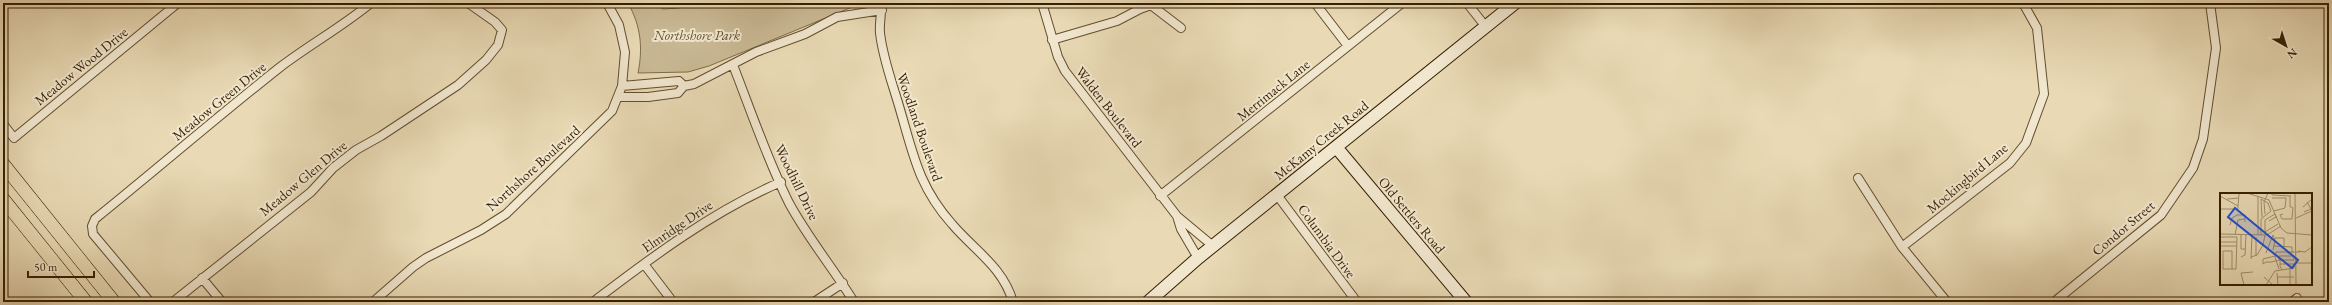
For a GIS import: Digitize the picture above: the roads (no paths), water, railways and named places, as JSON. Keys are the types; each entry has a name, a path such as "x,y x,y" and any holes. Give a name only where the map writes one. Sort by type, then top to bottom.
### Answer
{"main road":[{"path":"5,171 114,302"},
{"path":"3,199 86,302"}],"street":[{"name":"Meadow Wood Drive","path":"3,124 14,138 178,3"},
{"name":"Meadow Green Drive","path":"150,302 93,234 92,228 95,219 279,68 311,44 349,21 371,3"},
{"name":"Meadow Glen Drive","path":"173,302 311,192 333,168 356,150 381,136 458,85 486,60 498,45 502,30 496,22 468,3"},
{"name":"Northshore Boulevard","path":"373,302 413,266 481,230 506,214 612,111 622,86 625,52 619,25 607,3"},
{"name":"Walden Boulevard","path":"1042,3 1052,40 1065,72 1160,196 1178,216 1213,246"},
{"path":"1315,3 1348,46"},
{"name":"Merrimack Lane","path":"1160,196 1402,3"},
{"path":"1467,3 1486,27"},
{"name":"McKamy Creek Road","path":"1148,302 1198,258 1515,3"},
{"name":"Mockingbird Lane","path":"1902,247 2010,163 2026,143 2044,94 2038,28 2023,3"},
{"name":"Condor Street","path":"2054,302 2161,214 2194,168 2203,139 2216,48 2210,3"},
{"path":"1052,40 1117,21 1151,5 1181,28"},
{"path":"618,97 668,95 678,93 684,86 694,84 734,65 756,52 805,34 837,17 882,7"},
{"name":"Woodland Boulevard","path":"882,7 880,32 886,68 892,82 908,142 920,176 927,191 952,224 993,265 1007,288 1013,302"},
{"name":"Woodhill Drive","path":"734,65 761,137 789,202 811,239 854,302"},
{"path":"622,86 679,81 684,86"},
{"name":"Old Settlers Road","path":"1336,147 1466,302"},
{"path":"1858,178 1902,247 1947,302"},
{"name":"Elmridge Drive","path":"593,302 644,264 716,214 781,182"},
{"name":"Columbia Drive","path":"1277,195 1357,302"},
{"name":"Walden Boulevard","path":"1178,216 1181,229 1198,258"},
{"path":"644,264 673,302"},
{"path":"202,278 222,302"},
{"path":"814,302 842,283"}],"park label":[{"name":"Northshore Park","path":"697,35"}]}
